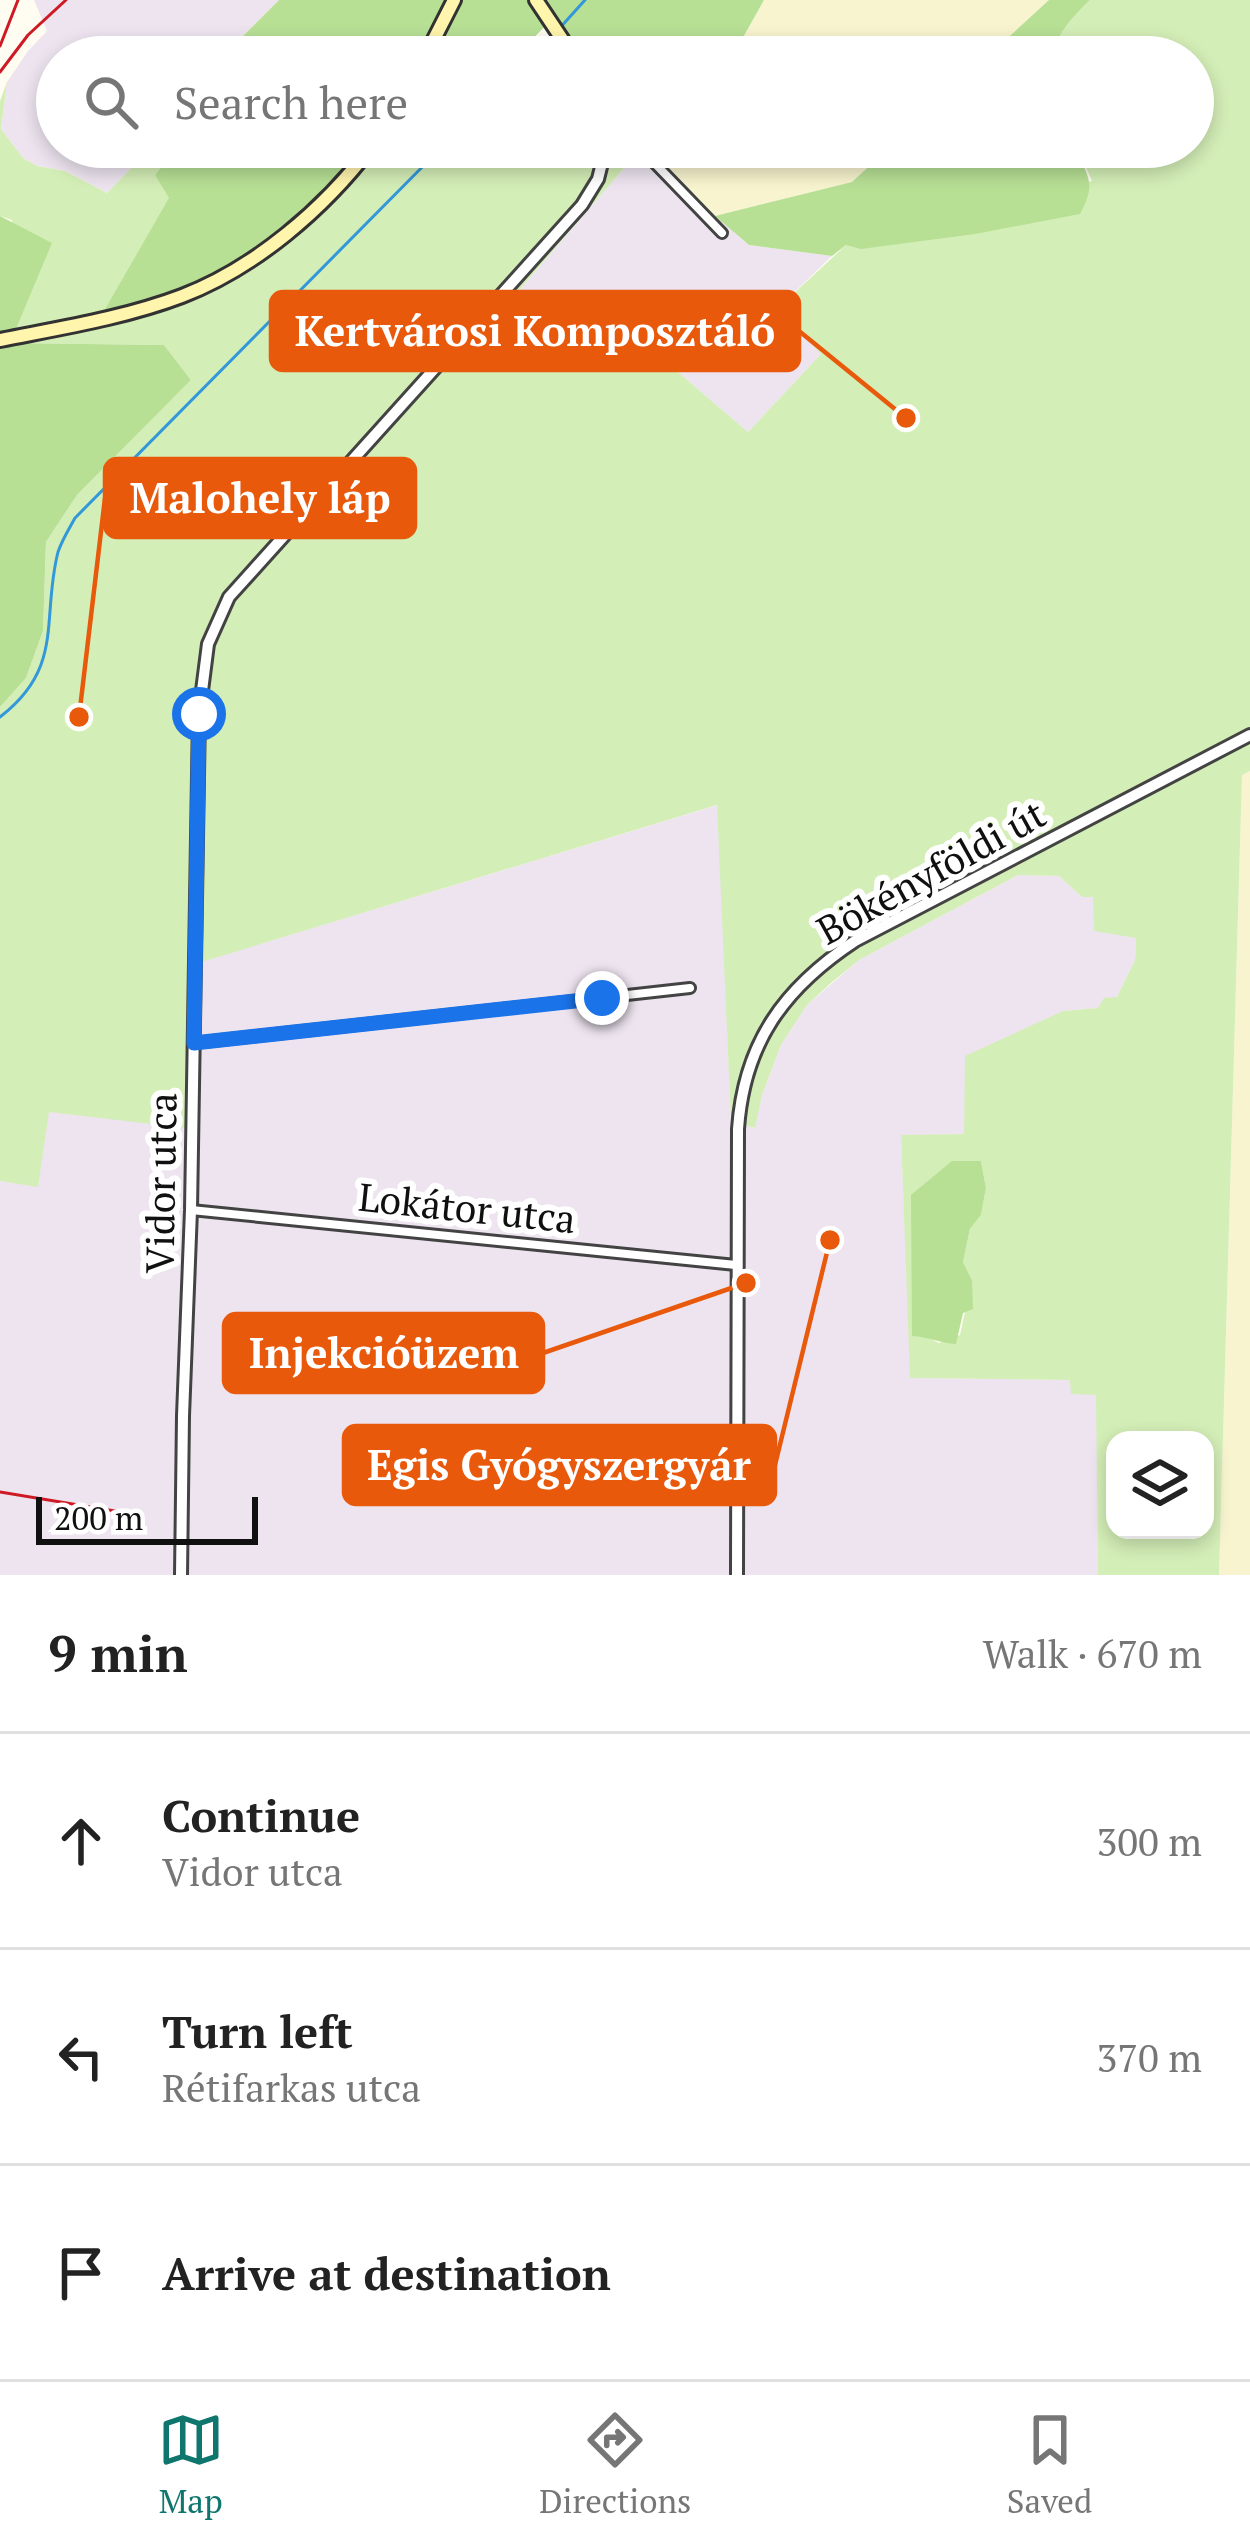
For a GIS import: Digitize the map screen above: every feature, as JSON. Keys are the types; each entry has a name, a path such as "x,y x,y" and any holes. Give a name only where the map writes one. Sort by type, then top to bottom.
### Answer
{"main road":[{"path":"436,36 454,0"},
{"path":"536,0 560,36"},
{"path":"0,340 116,316 186,295 265,250 354,168"}],"street":[{"name":"Vidor utca","path":"181,1575 199,714 208,644 229,597 582,205 601,168"},
{"path":"659,168 722,233"},
{"name":"Bökényföldi út","path":"736,1575 738,1130 743,1092 761,1038 778,1008 800,984 855,941 1250,735"},
{"path":"194,1043 691,988"},
{"name":"Lokátor utca","path":"191,1210 736,1265"}],"shaded area":[{"path":"34,0 279,0 243,36 42,36 47,31"},
{"path":"764,0 1049,0 1010,36 744,36"},
{"path":"36,43 36,165 23,158 1,129 7,82"},
{"path":"48,168 131,168 107,193 65,171"},
{"path":"624,168 669,168 749,245 832,256 777,309 822,353 748,432 610,314 575,358 509,302"},
{"path":"669,168 867,168 852,182 715,216"},
{"path":"1250,771 1250,1575 1219,1575 1242,775"},
{"path":"718,805 731,1120 754,1128 781,1045 807,1005 859,960 1018,875 1059,876 1082,897 1093,897 1136,938 1135,960 1117,997 1098,1008 1063,1011 965,1134 901,1136 911,1378 1071,1380 1097,1395 1098,1575 0,1575 0,1181 38,1186 48,1112 191,965"}],"green space":[{"path":"279,0 764,0 744,36 567,36 554,17 535,36 243,36"},
{"path":"1049,0 1090,0 1061,36 1010,36"},
{"path":"1090,0 1250,0 1250,771 1242,775 1219,1575 1098,1575 1096,1395 1071,1394 1070,1380 910,1378 901,1135 964,1134 965,1056 1063,1011 1098,1008 1104,998 1117,997 1135,960 1136,938 1094,931 1093,897 1082,897 1059,876 1018,875 859,960 831,983 807,1005 781,1045 755,1128 731,1121 717,805 192,965 186,1128 49,1112 38,1187 0,1181 0,707 26,678 43,631 46,542 77,495 191,380 164,345 9,343 12,220 0,216 0,101 7,82 1,129 36,168 65,171 107,193 131,168 160,168 155,175 170,198 105,310 333,168 624,168 509,302 575,358 610,314 748,432 821,354 777,309 846,245 1092,181 1086,168 1214,168 1214,36 1062,33","holes":["981,1161 986,1188 981,1215 970,1229 963,1262 972,1280 960,1335 939,1343 926,1337"]},
{"path":"160,168 348,168 304,213 231,267 168,298 104,311 169,198 155,175"},
{"path":"867,168 1085,168 1089,180 1080,214 975,234 861,249 846,245 832,256 749,245 715,216 852,182"},
{"path":"0,216 52,243 10,343 164,345 191,380 77,495 46,542 43,631 26,678 0,707"},
{"path":"952,1161 981,1161 986,1188 963,1262 972,1280 973,1309 963,1313 956,1344 912,1336 911,1195"}],"waterway":[{"path":"558,30 585,0"},
{"path":"0,717 34,680 42,660 58,552 75,518 421,168"}],"railway":[{"path":"0,46 18,0"},
{"path":"0,72 28,35 66,0"},
{"path":"0,1492 133,1514"}],"place":[{"name":"Kertvárosi Komposztáló","path":"906,418"},
{"name":"Malohely láp","path":"79,717"},
{"name":"Egis Gyógyszergyár","path":"830,1240"},
{"name":"Injekcióüzem","path":"746,1283"}],"route":[{"path":"199,714 194,1043 602,998"}]}
